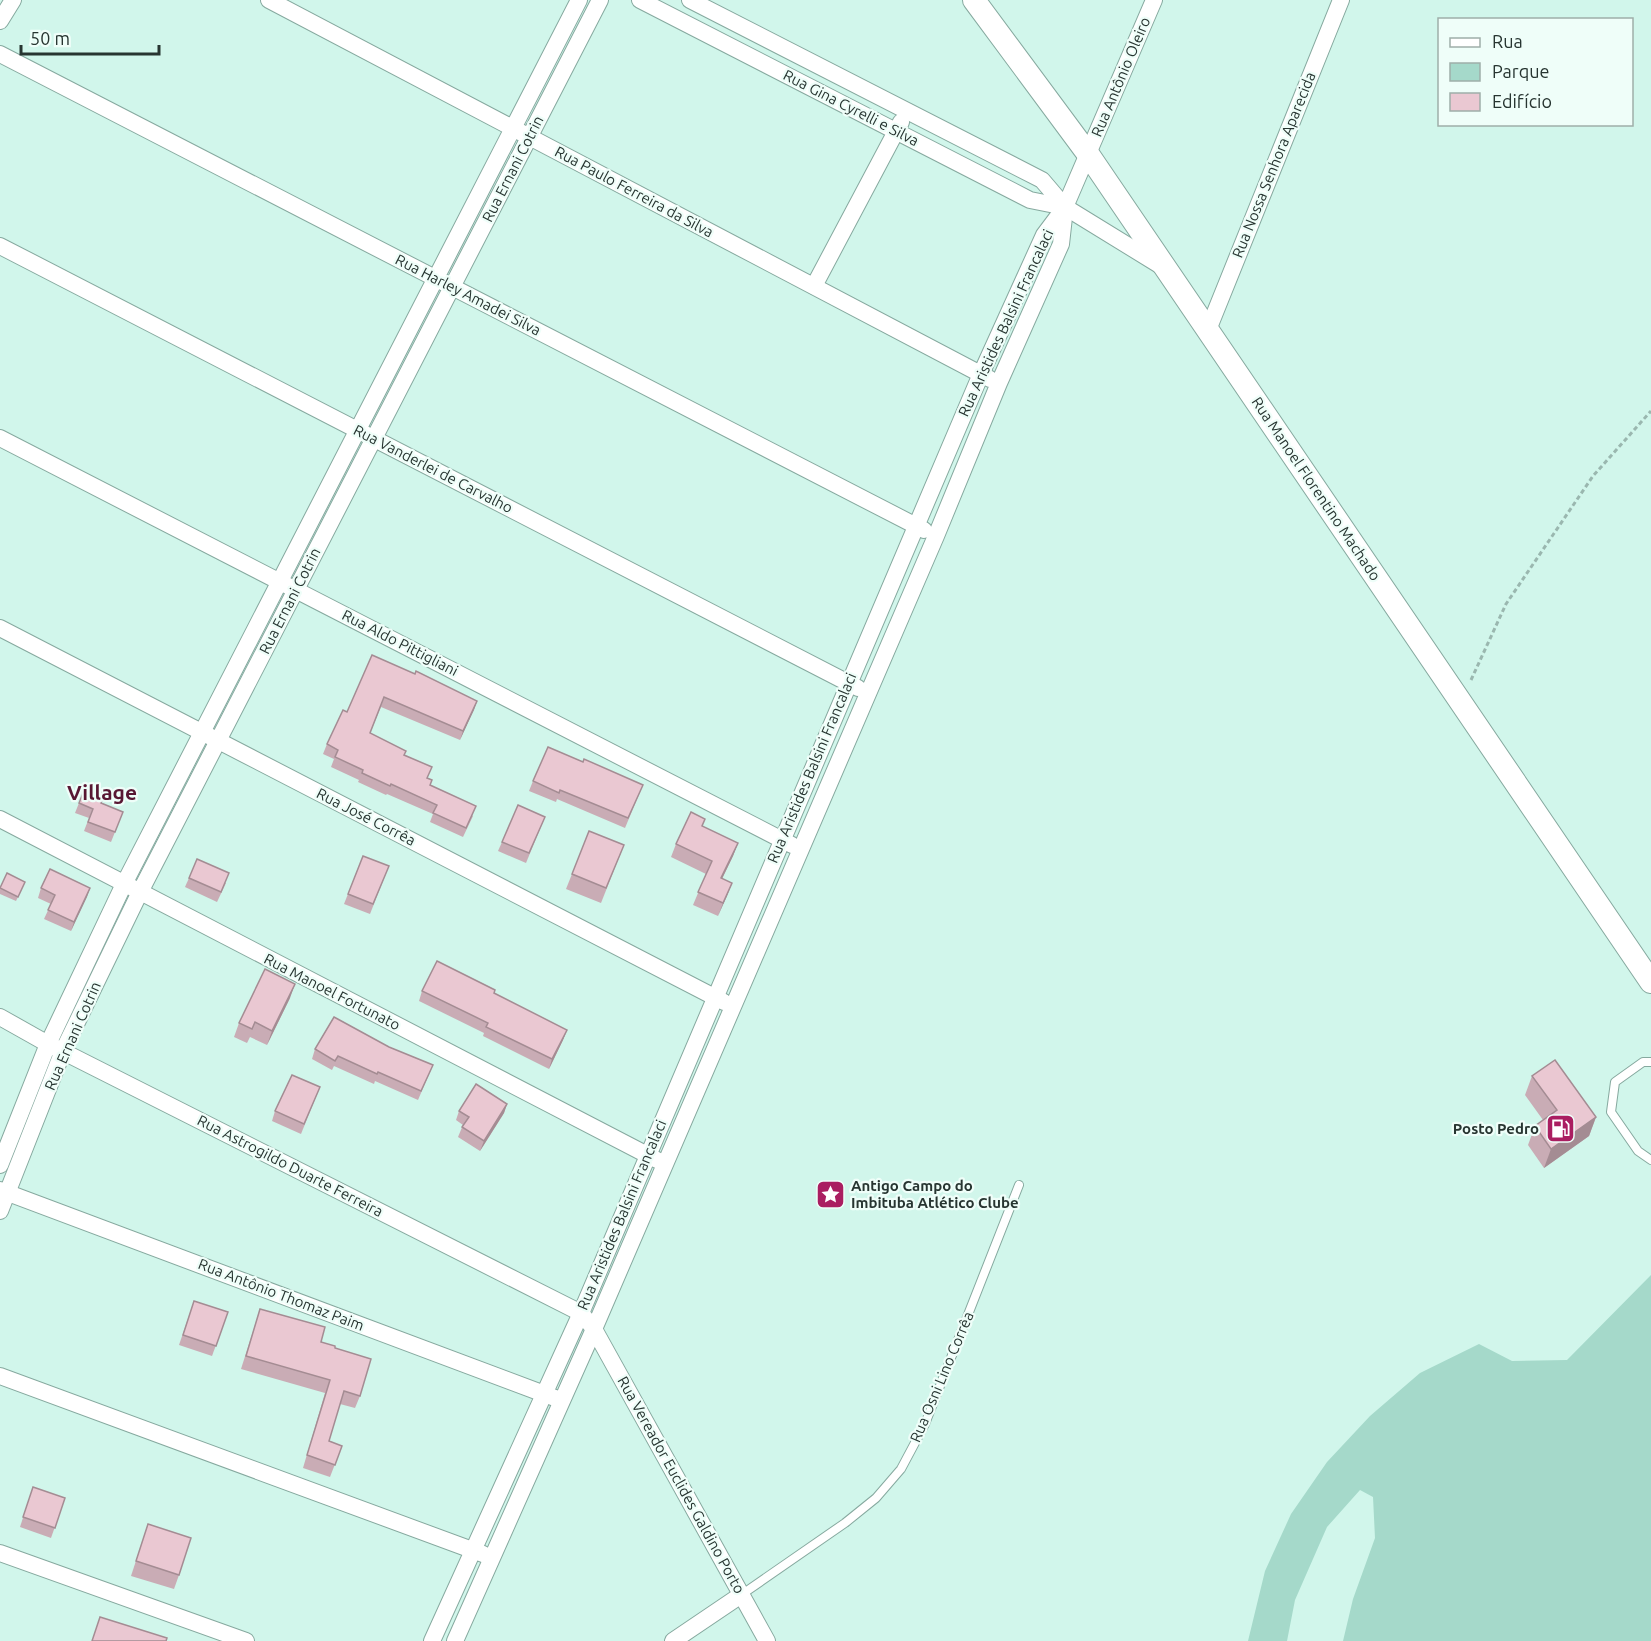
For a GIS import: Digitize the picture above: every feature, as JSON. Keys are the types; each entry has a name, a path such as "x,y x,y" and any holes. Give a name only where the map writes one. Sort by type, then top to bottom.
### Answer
{"main road":[{"name":"Rua Manoel Florentino Machado","path":"974,0 1088,154 1651,982"}],"street":[{"name":"Rua Paulo Ferreira da Silva","path":"269,0 999,383"},
{"name":"Rua Ernani Cotrin","path":"0,1165 56,1047 124,884 579,0"},
{"name":"Rua Ernani Cotrin","path":"0,1211 4,1191 56,1047 140,892 600,0"},
{"name":"Rua Gina Cyrelli e Silva","path":"639,0 1030,200 1065,207"},
{"name":"Rua Gina Cyrelli e Silva","path":"690,0 1042,180 1065,207 1167,270"},
{"name":"Rua Antônio Oleiro","path":"1065,207 1154,0"},
{"name":"Rua Nossa Senhora Aparecida","path":"1208,330 1341,0"},
{"name":"Rua Harley Amadei Silva","path":"0,54 936,536"},
{"path":"814,286 907,111"},
{"name":"Rua Aristides Balsini Francalaci","path":"432,1641 546,1395 981,374 1044,235 1065,207"},
{"name":"Rua Aristides Balsini Francalaci","path":"455,1641 563,1401 936,536 999,383 1061,244 1065,207"},
{"name":"Rua Vanderlei de Carvalho","path":"0,246 867,693"},
{"name":"Rua Aldo Pittigliani","path":"0,438 800,849"},
{"name":"Rua José Corrêa","path":"0,628 732,1006"},
{"name":"Rua Manoel Fortunato","path":"0,819 665,1165"},
{"name":"Rua Astrogildo Duarte Ferreira","path":"0,1017 581,1313"},
{"name":"Rua Antônio Thomaz Paim","path":"4,1191 563,1401"},
{"name":"Rua Vereador Euclides Galdino Porto","path":"581,1313 594,1329 767,1641"},
{"path":"0,1376 493,1558"},
{"path":"0,1553 246,1641"},
{"name":"Rua Osni Lino Corrêa","path":"674,1641 741,1595"}],"lane":[{"path":"1651,1062 1643,1062 1615,1082 1611,1112 1638,1150 1651,1160"},
{"name":"Rua Osni Lino Corrêa","path":"741,1595 845,1523 876,1498 901,1469 925,1424 1019,1185"}],"path":[{"path":"1461,701 1506,604 1593,476 1651,411"}],"green space":[{"path":"1651,1275 1651,1641 1343,1641 1353,1599 1375,1538 1373,1497 1360,1490 1327,1527 1295,1600 1287,1641 1248,1641 1265,1571 1291,1514 1327,1462 1370,1416 1420,1373 1479,1344 1512,1361 1567,1360"}],"building":[{"path":"372,655 415,674 416,671 477,701 463,731 384,697 370,733 406,751 404,755 432,767 427,778 432,780 430,785 476,806 466,828 433,813 437,805 362,773 363,770 335,757 338,750 327,744 343,710 347,712"},
{"path":"548,747 583,762 584,759 643,785 628,818 533,781"},
{"path":"86,786 104,793 101,803 123,812 115,832 88,822 93,809 79,803"},
{"path":"518,805 545,817 529,853 502,842"},
{"path":"691,812 705,819 702,826 738,843 721,878 732,883 723,903 698,892 712,861 676,844"},
{"path":"589,831 624,845 606,888 572,874"},
{"path":"363,856 389,866 373,904 348,894"},
{"path":"197,859 229,873 221,892 189,878"},
{"path":"50,869 90,888 74,922 48,910 55,895 41,888"},
{"path":"7,873 25,882 18,897 0,888"},
{"path":"437,961 567,1030 552,1059 486,1027 488,1023 422,991"},
{"path":"265,969 295,984 272,1031 255,1022 252,1029 239,1023"},
{"path":"334,1017 389,1047 433,1065 421,1091 338,1056 335,1061 315,1049"},
{"path":"1555,1060 1596,1117 1551,1149 1535,1126 1557,1110 1532,1076"},
{"path":"292,1075 320,1087 304,1124 275,1111"},
{"path":"476,1084 507,1104 484,1141 462,1127 469,1117 459,1111"},
{"path":"194,1301 228,1312 216,1346 183,1335"},
{"path":"260,1309 325,1327 321,1342 371,1359 360,1396 344,1391 329,1441 342,1446 335,1465 307,1455 330,1380 246,1356"},
{"path":"33,1487 65,1498 55,1528 23,1517"},
{"path":"148,1524 191,1538 179,1575 136,1561"},
{"path":"100,1617 167,1638 166,1641 92,1641"}],"place":[{"name":"Posto Pedro","path":"1560,1129"},
{"name":"Antigo Campo do Imbituba Atlético Clube","path":"830,1195"}],"district":[{"name":"Village","path":"102,793"}]}
